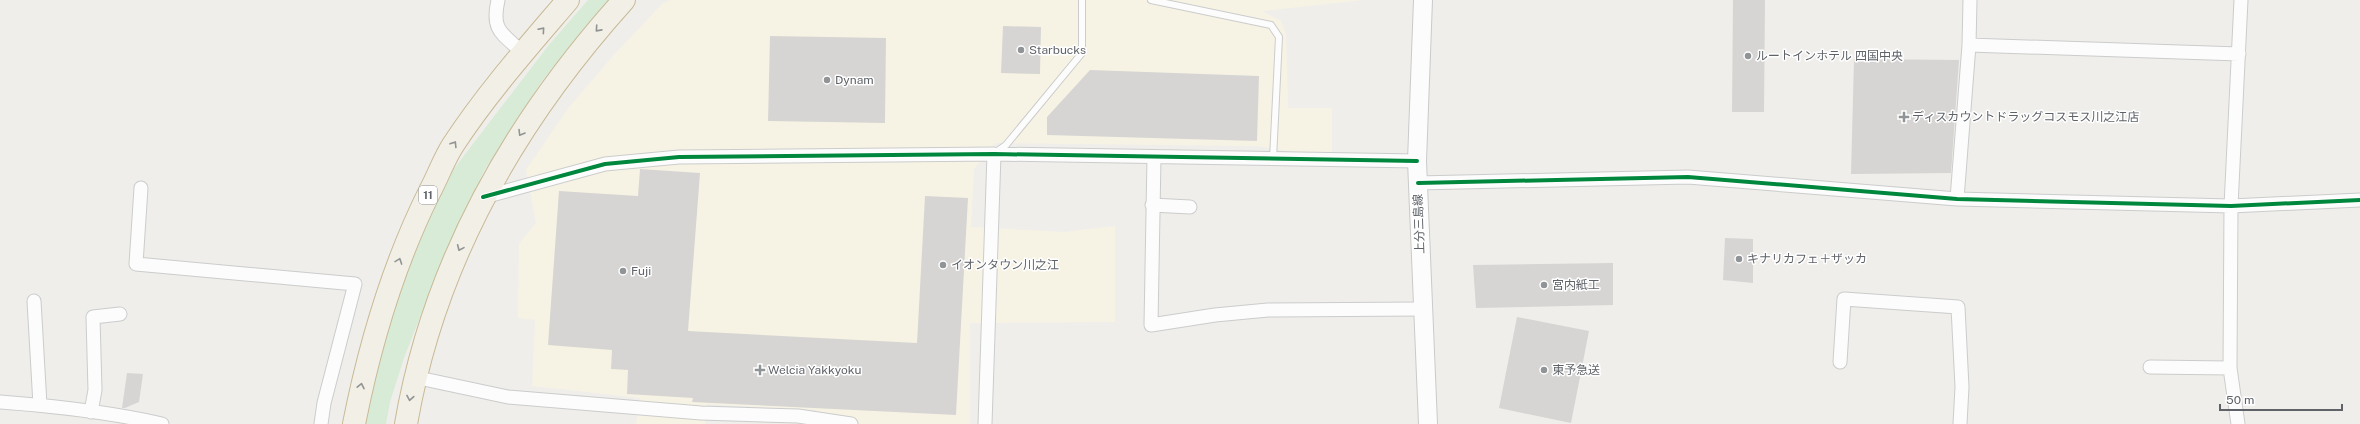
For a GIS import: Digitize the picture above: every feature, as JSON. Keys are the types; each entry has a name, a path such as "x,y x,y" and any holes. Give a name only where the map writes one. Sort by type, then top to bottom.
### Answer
{"highway":[{"name":"11","path":"354,424 362,383 383,306 411,229 452,147 479,106 568,0"},
{"path":"406,424 414,377 449,273 483,197 527,123 556,81 624,0"}],"main road":[{"name":"上分三島線","path":"1423,0 1417,161 1428,424"}],"street":[{"path":"498,0 495,14 496,27 523,53"},
{"path":"1957,199 1970,45 1970,0"},
{"path":"2238,424 2230,368 2231,206 2241,0"},
{"path":"1970,45 2239,54"},
{"path":"985,424 994,154"},
{"path":"483,197 605,164 679,157 994,154 1417,161"},
{"path":"1154,157 1151,325 1215,315 1268,310 1423,309"},
{"path":"1418,183 1688,177 1957,199 2231,206 2360,200"},
{"path":"141,188 136,264 355,284 324,403 321,424"},
{"path":"1152,205 1190,207"},
{"path":"1840,362 1844,299 1958,307 1962,387 1960,424"},
{"path":"34,301 40,405"},
{"path":"91,412 95,390 93,317 120,314"},
{"path":"2150,367 2230,368"},
{"path":"414,377 508,396 701,413 798,416 852,424"},
{"path":"0,402 40,405 162,424"}],"lane":[{"path":"994,154 1006,145 1082,53 1082,0"},
{"path":"1151,0 1271,25 1279,37 1273,159"}],"shaded area":[{"name":"イオンタウン川之江","path":"671,0 1363,0 1262,11 1281,21 1286,34 1288,108 1332,108 1332,152 1293,152 1257,146 995,143 974,169 971,227 1064,232 1115,226 1115,322 970,323 970,424 816,424 816,410 707,404 705,424 636,424 640,398 532,386 535,320 518,318 519,244 536,223 526,170 570,106 613,56 663,3"}],"green space":[{"path":"588,0 608,0 542,81 484,171 437,274 404,358 390,402 386,424 365,424 391,315 418,243 453,170 548,46"}],"building":[{"name":"ルートインホテル 四国中央","path":"1733,0 1765,0 1764,112 1732,112"},
{"name":"Starbucks","path":"1003,26 1041,27 1040,74 1001,73"},
{"name":"Dynam","path":"770,36 886,38 885,123 768,121"},
{"name":"ディスカウントドラッグコスモス川之江店","path":"1854,59 1959,60 1951,173 1851,174"},
{"path":"1090,70 1259,76 1257,141 1047,135 1047,117"},
{"path":"640,169 700,173 688,331 917,343 925,196 968,198 956,415 692,402 693,398 627,394 628,370 611,369 612,350 548,345 559,191 638,196"},
{"name":"キナリカフェ＋ザッカ","path":"1725,238 1753,239 1753,283 1723,280"},
{"name":"宮内紙工","path":"1613,263 1613,305 1476,308 1473,265"},
{"name":"東予急送","path":"1517,317 1589,331 1571,423 1499,408"},
{"path":"127,373 143,374 139,402 122,408"}],"cycle path":[{"path":"483,197 605,164 679,157 994,154 1417,161"},
{"path":"1418,183 1688,177 1957,199 2231,206 2360,200"}],"place":[{"name":"Starbucks","path":"1021,50"},
{"name":"ルートインホテル 四国中央","path":"1748,56"},
{"name":"Dynam","path":"827,80"},
{"name":"ディスカウントドラッグコスモス川之江店","path":"1904,117"},
{"name":"キナリカフェ＋ザッカ","path":"1739,259"},
{"name":"イオンタウン川之江","path":"943,265"},
{"name":"Fuji","path":"623,271"},
{"name":"宮内紙工","path":"1544,285"},
{"name":"Welcia Yakkyoku","path":"760,370"},
{"name":"東予急送","path":"1544,370"}]}
